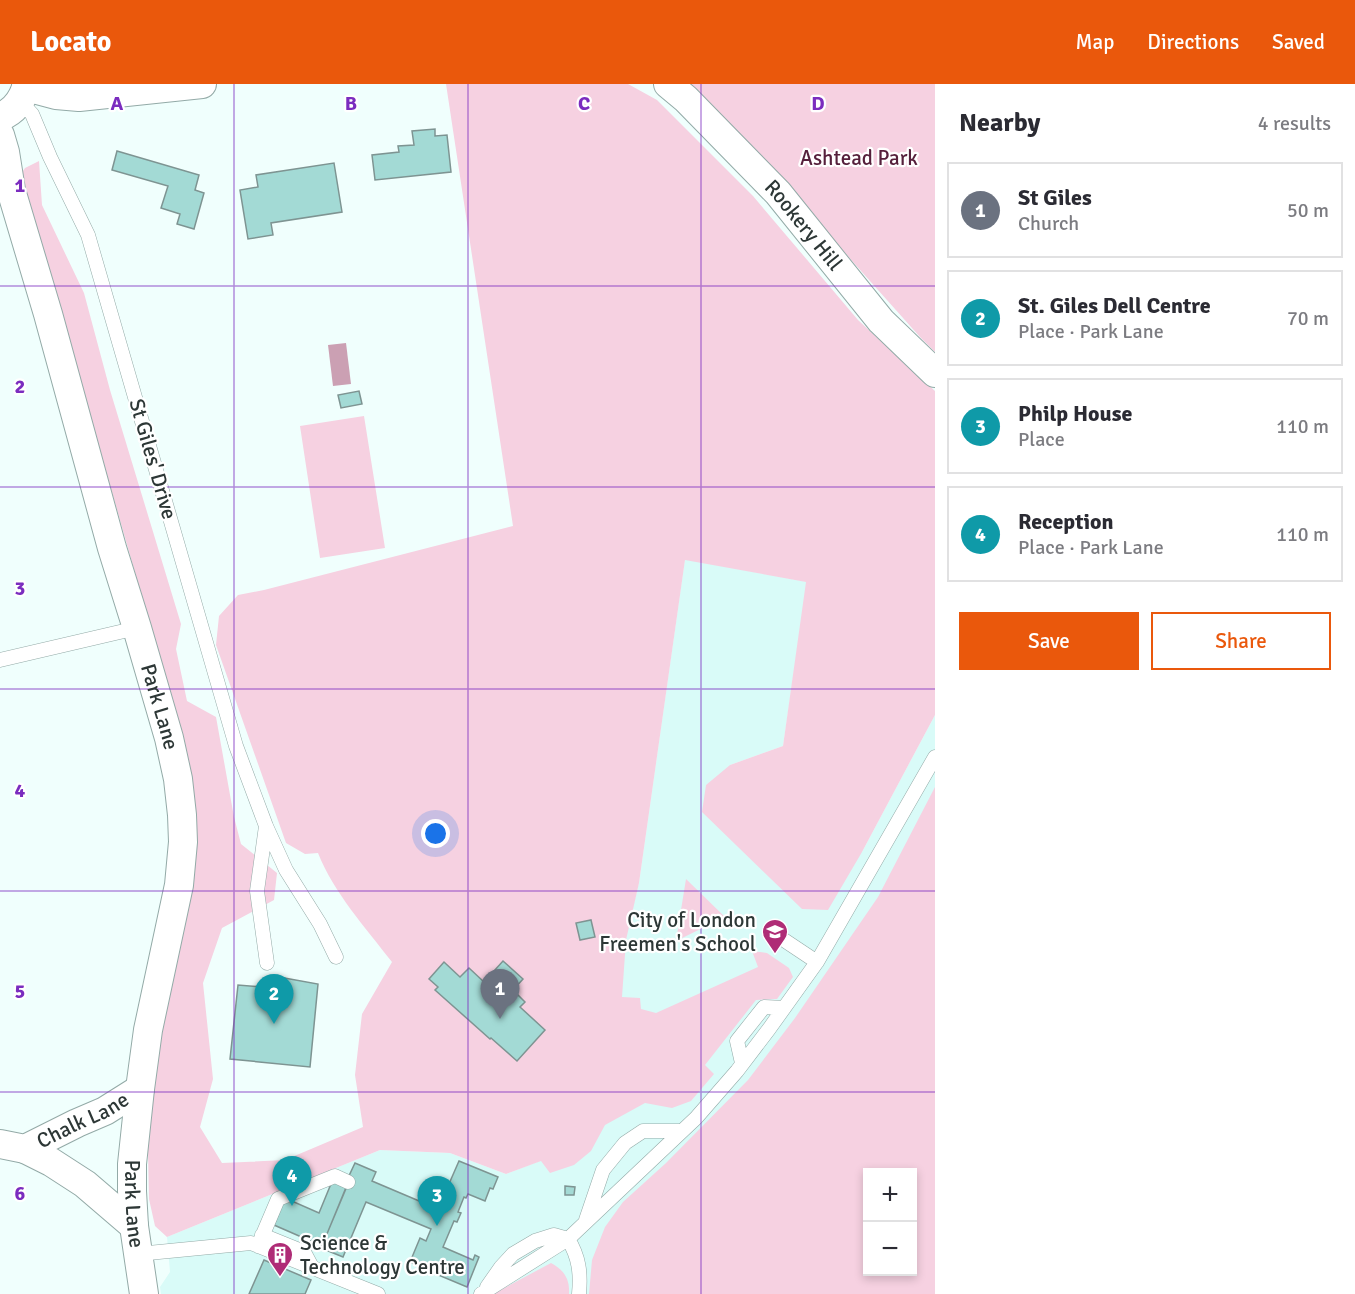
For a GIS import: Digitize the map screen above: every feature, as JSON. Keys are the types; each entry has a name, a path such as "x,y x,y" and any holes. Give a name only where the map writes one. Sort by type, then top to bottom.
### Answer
{"street":[{"path":"18,98 42,93 79,97 202,84"},
{"name":"Rookery Hill","path":"668,84 686,99 778,193 881,321 925,364"},
{"name":"Park Lane","path":"0,135 11,190 48,314 112,548 169,738 182,815 179,885 148,1030 132,1164 136,1240 144,1294"},
{"name":"Chalk Lane","path":"13,1146 105,1111 140,1089"},
{"name":"Chalk Lane","path":"13,1146 51,1162 86,1184 136,1240"}],"lane":[{"name":"St Giles' Drive","path":"18,98 32,114 88,235 236,746 266,826 286,870 320,924 336,957"},
{"path":"0,660 137,628"},
{"path":"483,1293 568,1239 696,1118 742,1063 817,962 935,757"},
{"name":"St Giles' Drive","path":"266,826 256,891 267,963"},
{"path":"772,932 817,962"},
{"path":"585,1222 603,1170 625,1143 644,1131 682,1131"},
{"path":"257,1241 278,1199 335,1176 348,1182"},
{"path":"568,1239 575,1251 580,1279 579,1294"},
{"path":"136,1240 257,1241 378,1294"}],"shaded area":[{"path":"346,343 351,384 333,386 328,345"},
{"name":"City of London Freemen's School","path":"685,559 807,582 783,746 730,765 862,852 935,715 935,1294 161,1294 160,1287 170,1272 167,1237 380,1150 450,1153 506,1174 571,1149 639,883"}],"green space":[{"path":"446,84 628,84 657,100 753,196 858,320 935,391 935,715 862,852 828,910 802,909 702,812 706,785 730,765 783,746 806,582 685,560 639,883 626,940 622,997 640,998 641,1009 656,1013 758,967 752,951 767,953 789,968 793,977 777,999 756,1000 705,1065 714,1074 691,1101 672,1108 645,1103 605,1125 591,1151 574,1165 550,1173 541,1161 506,1174 450,1153 380,1150 167,1237 155,1226 149,1199 147,1104 184,744 21,174 25,168 39,161 42,205 84,293 110,390 181,624 176,649 187,701 216,717 241,844 277,873 274,900 222,928 203,983 213,1079 200,1127 222,1163 285,1160 363,1127 355,1075 362,1014 392,962 341,896 318,853 305,854 286,843 216,645 219,616 238,595 513,526"},
{"name":"Ashtead Park","path":"687,84 935,84 935,352 836,243"},
{"path":"364,416 385,548 320,558 300,426"},
{"path":"935,787 935,1294 589,1294 592,1260 605,1227 623,1202 666,1163 748,1080 795,1018 878,897"},
{"path":"686,879 725,917 676,941"},
{"path":"551,1263 565,1276 569,1294 493,1294"}],"building":[{"path":"435,129 435,136 447,135 451,172 375,180 372,155 399,152 398,146 414,145 412,131"},
{"path":"117,151 199,175 195,190 204,193 194,229 177,224 180,214 161,208 168,186 112,170"},
{"path":"334,163 342,212 271,223 273,235 248,239 240,190 258,187 256,175"},
{"path":"359,391 362,404 341,408 338,395"},
{"path":"591,920 595,937 580,940 576,923"},
{"path":"503,961 523,979 513,990 525,1002 520,1007 545,1030 517,1061 435,990 438,987 429,979 444,962 460,977 469,968 484,982"},
{"path":"279,977 318,984 310,1067 230,1059 238,985 277,988"},
{"path":"459,1161 498,1177 485,1201 468,1194 466,1198 464,1197 458,1212 461,1213 457,1222 454,1221 443,1247 473,1260 475,1255 479,1257 467,1287 429,1271 428,1274 419,1271 421,1267 410,1262 420,1238 426,1241 431,1229 366,1202 343,1257 321,1248 355,1163 376,1172 372,1181 438,1209"},
{"path":"333,1179 347,1185 322,1246 274,1225 285,1198 319,1213"},
{"path":"565,1186 575,1187 574,1195 565,1195"},
{"name":"Science & Technology Centre","path":"264,1260 311,1280 305,1294 249,1294"}],"place":[{"name":"City of London Freemen's School","path":"775,955"},
{"name":"St Giles","path":"500,1019"},
{"name":"St. Giles Dell Centre","path":"274,1024"},
{"name":"Reception","path":"292,1206"},
{"name":"Philp House","path":"437,1226"},
{"name":"Science & Technology Centre","path":"280,1278"}]}
